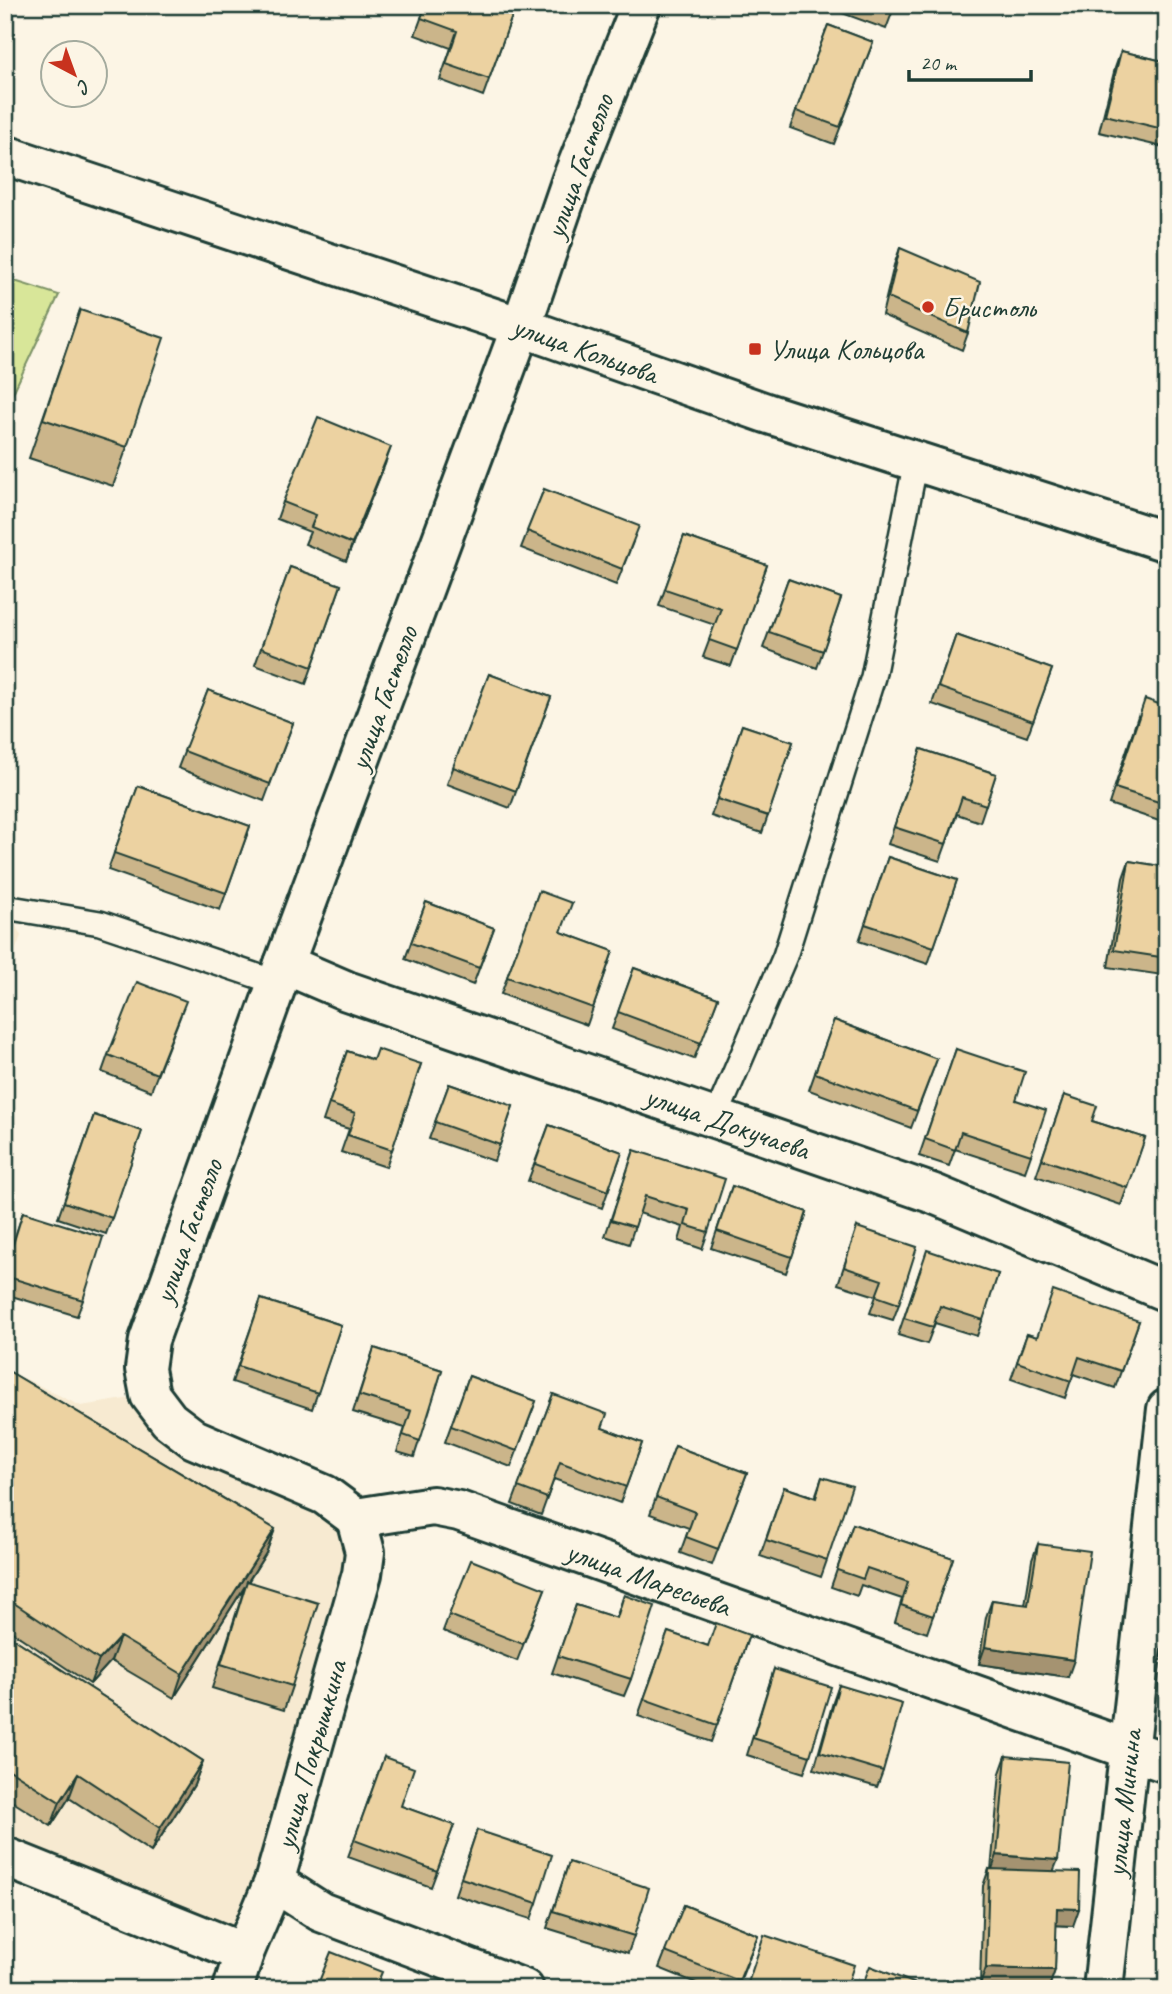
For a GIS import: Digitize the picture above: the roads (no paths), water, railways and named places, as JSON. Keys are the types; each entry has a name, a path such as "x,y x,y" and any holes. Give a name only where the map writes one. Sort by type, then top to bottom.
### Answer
{"street":[{"name":"улица Гастелло","path":"356,1518 325,1495 194,1439 169,1420 150,1395 145,1368 149,1340 281,973 521,327 572,180 641,5"},
{"name":"улица Кольцова","path":"5,155 521,327 766,413 1167,542"},
{"name":"улица Докучаева","path":"281,973 347,991 934,1194 1167,1292"},
{"name":"улица Минина","path":"1103,1989 1167,1409"},
{"name":"улица Маресьева","path":"356,1518 432,1506 459,1511 1167,1763"},
{"name":"улица Покрышкина","path":"233,1989 244,1953 274,1882 362,1574 365,1552 356,1518"},
{"path":"5,1857 244,1953"},
{"path":"274,1882 321,1912 524,1989"}],"lane":[{"path":"715,1119 785,956 873,677 916,461"},
{"path":"5,907 100,923 281,973"}],"place":[{"name":"Бристоль","path":"928,307"},
{"name":"Улица Кольцова","path":"755,349"}]}
